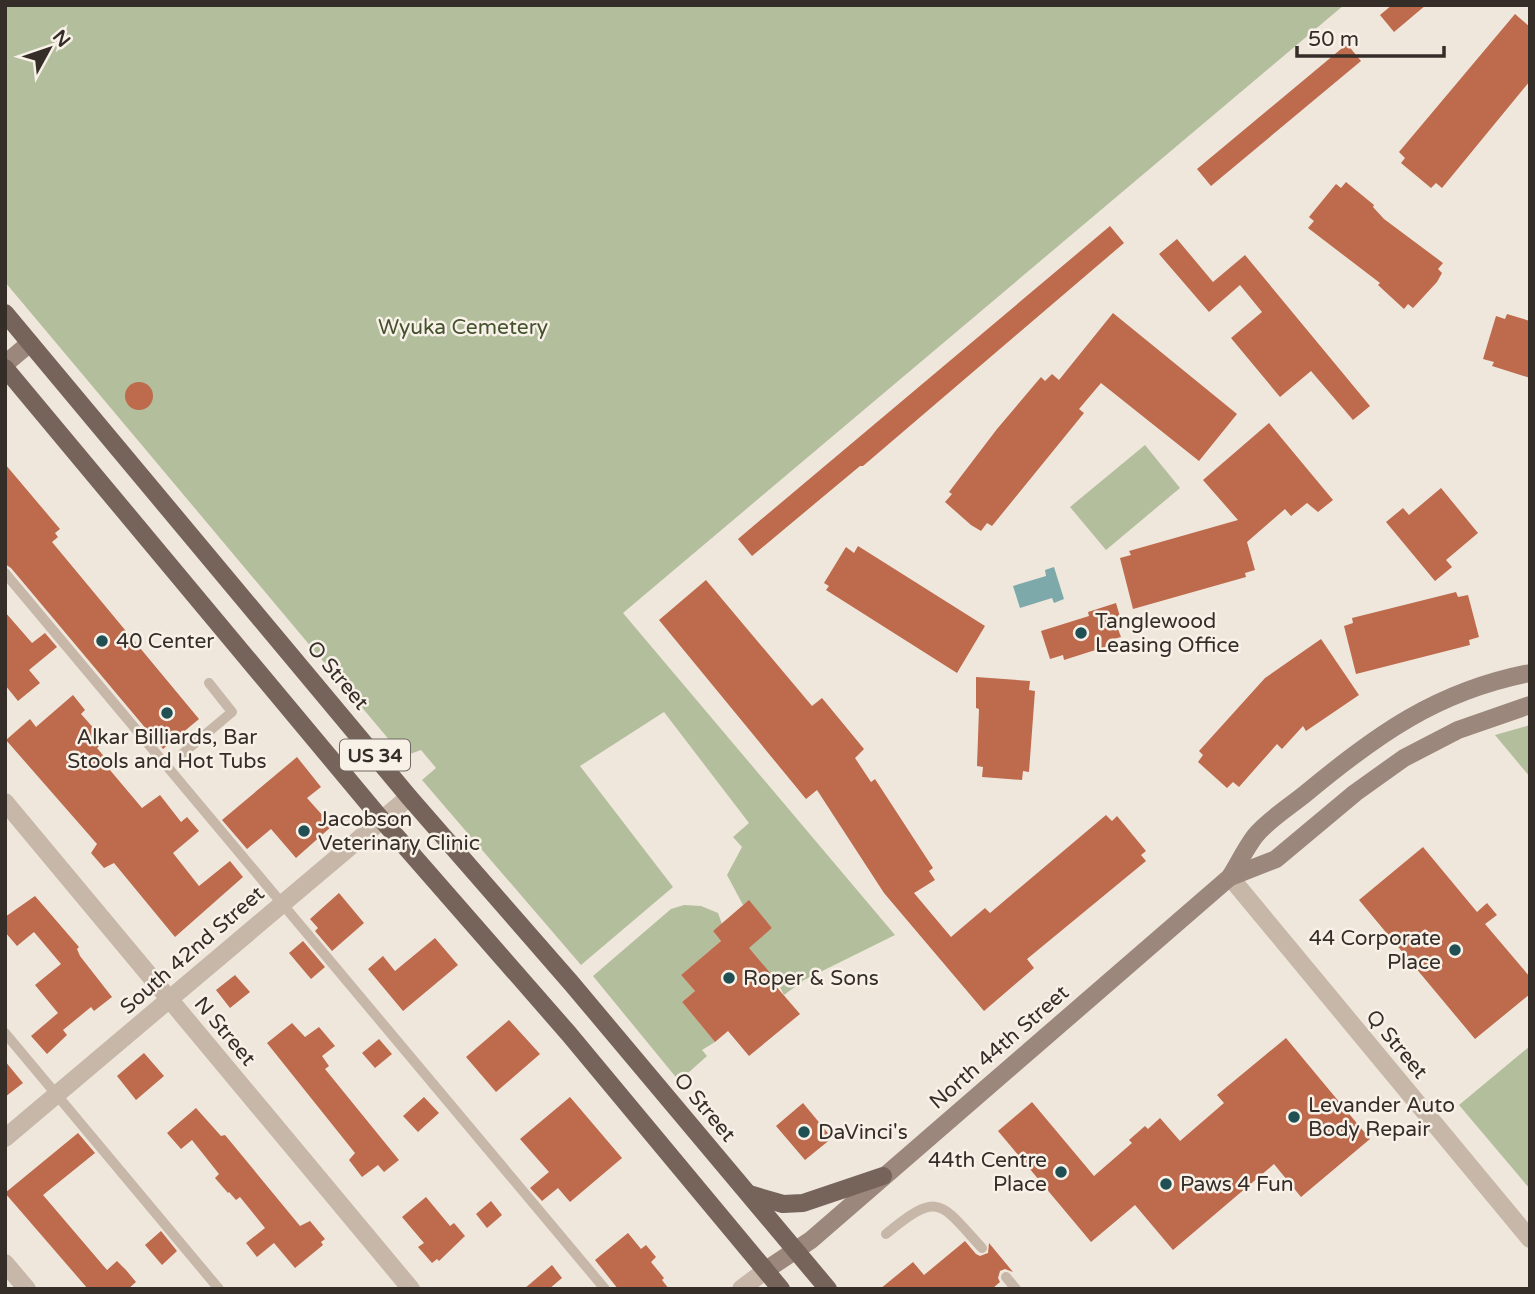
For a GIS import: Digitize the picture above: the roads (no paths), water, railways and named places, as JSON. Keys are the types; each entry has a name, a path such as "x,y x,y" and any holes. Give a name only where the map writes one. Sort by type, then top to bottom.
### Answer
{"main road":[{"name":"O Street","path":"5,313 410,797 572,984 828,1289"},
{"path":"5,366 30,343"},
{"name":"US 34","path":"5,366 382,820 569,1034 781,1289"},
{"name":"North 44th Street","path":"766,1270 811,1240 1230,877 1256,834 1360,749 1391,727 1454,696 1530,673"},
{"name":"North 44th Street","path":"1230,877 1276,859 1354,793 1404,758 1458,730 1530,705"},
{"path":"748,1194 783,1204 803,1203 883,1177"}],"street":[{"name":"South 42nd Street","path":"5,1138 410,797"},
{"name":"N Street","path":"5,802 411,1289"},
{"name":"Q Street","path":"1230,877 1530,1239"},
{"path":"5,1263 27,1289"},
{"path":"741,1289 766,1270"}],"lane":[{"path":"5,573 605,1289"},
{"path":"183,754 232,712 209,683"},
{"path":"5,1033 219,1289"},
{"path":"886,1234 914,1211 929,1206 946,1208 982,1248"},
{"path":"1006,1277 1016,1289"}],"water":[{"path":"1054,567 1064,599 1054,603 1052,598 1020,608 1013,586 1046,576 1045,570"}],"place":[{"name":"Tanglewood Leasing Office","path":"1081,633"},
{"name":"40 Center","path":"102,641"},
{"name":"Alkar Billiards, Bar Stools and Hot Tubs","path":"167,713"},
{"name":"Jacobson Veterinary Clinic","path":"304,831"},
{"name":"44 Corporate Place","path":"1455,950"},
{"name":"Roper & Sons","path":"729,978"},
{"name":"Levander Auto Body Repair","path":"1294,1117"},
{"name":"DaVinci's","path":"804,1132"},
{"name":"44th Centre Place","path":"1061,1172"},
{"name":"Paws 4 Fun","path":"1166,1184"}],"park label":[{"name":"Wyuka Cemetery","path":"463,327"}]}
